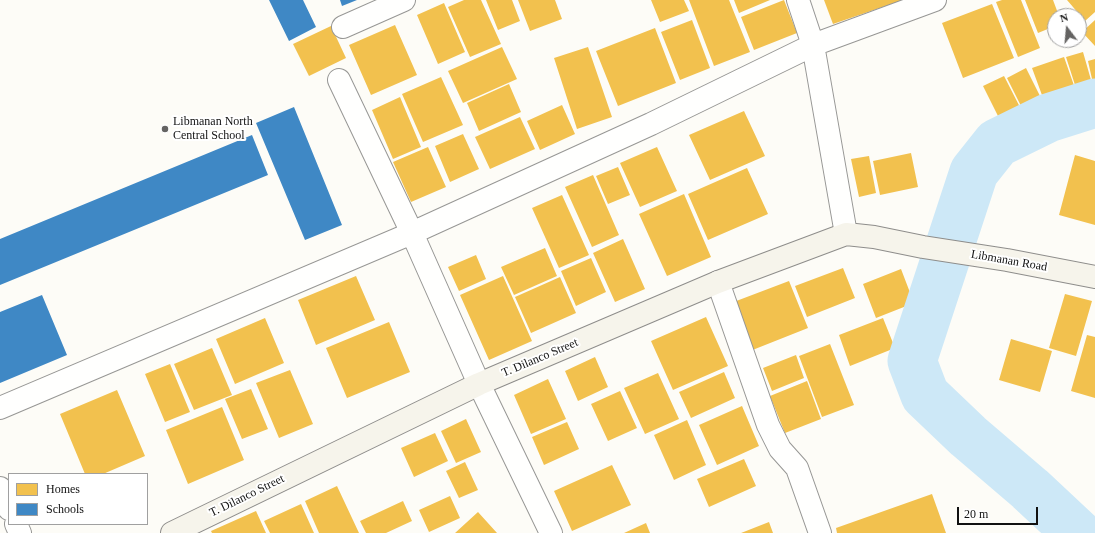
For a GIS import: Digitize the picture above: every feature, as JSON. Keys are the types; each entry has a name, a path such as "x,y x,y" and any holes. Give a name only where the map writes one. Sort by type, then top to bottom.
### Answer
{"main road":[{"name":"T. Dilanco Street","path":"172,533 479,384 718,282 846,234 874,237 923,247"},
{"name":"Libmanan Road","path":"923,247 1007,260 1095,277"}],"street":[{"path":"342,27 404,0"},
{"path":"798,0 813,45 846,234"},
{"path":"0,408 412,232 651,124 813,45 935,0"},
{"path":"339,80 412,232 479,384 551,533"},
{"path":"718,282 768,425 780,449 797,468 820,533"},
{"path":"0,488 8,507"}],"building: Homes":[{"path":"464,0 481,0 501,44 470,57 448,7"},
{"path":"486,0 512,0 520,21 498,30"},
{"path":"518,0 555,0 562,19 530,31"},
{"path":"651,0 684,0 689,11 660,22"},
{"path":"689,0 729,0 750,52 714,66"},
{"path":"734,0 770,0 739,13"},
{"path":"784,0 797,33 754,50 741,17"},
{"path":"824,0 903,0 833,24"},
{"path":"1002,0 1021,0 1040,48 1018,57 996,2"},
{"path":"1025,0 1053,0 1056,8 1047,8 1047,29 1038,33"},
{"path":"1067,0 1095,0 1095,12 1087,19 1087,8 1074,8"},
{"path":"444,3 465,52 438,64 417,15"},
{"path":"992,4 1014,58 963,78 942,23"},
{"path":"692,20 710,68 680,80 661,32"},
{"path":"1095,20 1095,46 1087,37 1087,27"},
{"path":"395,25 417,75 371,95 349,45"},
{"path":"331,26 346,58 309,76 293,44"},
{"path":"655,28 676,83 618,106 596,51"},
{"path":"502,47 517,79 463,103 448,71"},
{"path":"588,47 612,117 577,129 554,58"},
{"path":"1083,52 1091,80 1075,85 1066,57"},
{"path":"1064,57 1077,94 1046,106 1032,68"},
{"path":"1095,59 1095,88 1094,88 1088,61"},
{"path":"1026,68 1043,102 1024,112 1007,78"},
{"path":"1004,76 1024,115 1003,126 983,86"},
{"path":"441,77 463,125 423,142 402,94"},
{"path":"509,84 521,112 479,131 467,103"},
{"path":"400,97 421,147 393,159 372,110"},
{"path":"562,105 575,134 540,150 527,121"},
{"path":"744,111 765,156 710,180 689,135"},
{"path":"520,117 535,149 490,169 475,137"},
{"path":"463,134 479,169 450,182 435,146"},
{"path":"428,147 446,187 411,202 393,162"},
{"path":"657,147 677,191 640,207 620,163"},
{"path":"911,153 918,187 880,195 873,161"},
{"path":"1075,155 1095,161 1095,225 1059,215"},
{"path":"869,156 876,193 859,197 851,159"},
{"path":"618,167 630,195 608,204 596,176"},
{"path":"747,168 768,214 708,240 688,194"},
{"path":"593,175 619,235 592,247 565,187"},
{"path":"684,194 711,257 667,276 639,214"},
{"path":"562,195 589,255 559,268 532,208"},
{"path":"623,239 645,289 615,302 593,253"},
{"path":"545,248 557,276 514,295 501,267"},
{"path":"476,255 486,279 459,291 448,267"},
{"path":"591,258 606,292 576,306 561,271"},
{"path":"843,268 855,298 807,317 795,286"},
{"path":"901,269 914,303 876,318 863,284"},
{"path":"356,276 375,320 316,345 298,300"},
{"path":"503,276 532,341 489,360 460,295"},
{"path":"560,277 576,313 531,333 515,297"},
{"path":"789,281 808,328 750,351 731,303"},
{"path":"1065,294 1092,301 1076,356 1049,348"},
{"path":"706,317 728,366 673,390 651,341"},
{"path":"265,318 284,363 235,384 216,339"},
{"path":"883,318 895,348 850,366 839,335"},
{"path":"389,322 410,372 347,398 326,348"},
{"path":"1087,335 1095,337 1095,398 1071,391"},
{"path":"1011,339 1052,351 1040,392 999,380"},
{"path":"830,344 854,405 822,417 799,356"},
{"path":"212,348 232,395 194,410 174,364"},
{"path":"796,355 804,378 772,391 763,368"},
{"path":"595,357 608,387 578,401 565,371"},
{"path":"170,364 190,412 165,422 145,374"},
{"path":"290,370 313,424 279,438 256,383"},
{"path":"724,372 735,398 691,418 679,392"},
{"path":"658,373 679,419 645,434 624,388"},
{"path":"548,379 566,419 531,434 514,395"},
{"path":"807,381 821,419 785,433 770,396"},
{"path":"251,389 268,429 242,439 225,399"},
{"path":"117,390 145,456 105,473 85,473 60,414"},
{"path":"620,391 637,428 608,441 591,404"},
{"path":"742,406 759,446 717,465 699,425"},
{"path":"222,407 244,460 188,484 166,430"},
{"path":"466,419 481,452 456,463 441,431"},
{"path":"687,420 706,465 674,480 654,435"},
{"path":"567,422 579,449 544,465 532,437"},
{"path":"435,433 448,461 414,477 401,448"},
{"path":"744,459 756,486 709,507 697,479"},
{"path":"465,462 478,490 459,498 446,471"},
{"path":"612,465 631,505 572,531 554,491"},
{"path":"337,486 359,533 319,533 305,501"},
{"path":"932,494 946,533 837,533 836,528"},
{"path":"450,496 460,518 429,532 419,510"},
{"path":"403,501 412,521 386,533 366,533 360,521"},
{"path":"301,504 314,533 270,533 264,521"},
{"path":"256,511 266,533 212,533 211,531"},
{"path":"478,512 497,533 455,533"},
{"path":"769,522 773,533 741,533"},
{"path":"646,523 650,533 624,533"}],"building: Schools":[{"path":"269,0 303,0 316,27 289,41"},
{"path":"340,0 357,0 342,6"},
{"path":"294,107 342,225 305,240 256,123"},
{"path":"252,135 268,175 0,285 0,239"},
{"path":"42,295 67,355 0,383 0,312"}],"waterway":[{"path":"1077,533 1030,489 968,436 925,395 912,361 974,172 997,143 1048,118 1095,103"}],"place":[{"name":"Libmanan North Central School","path":"165,129"}]}
